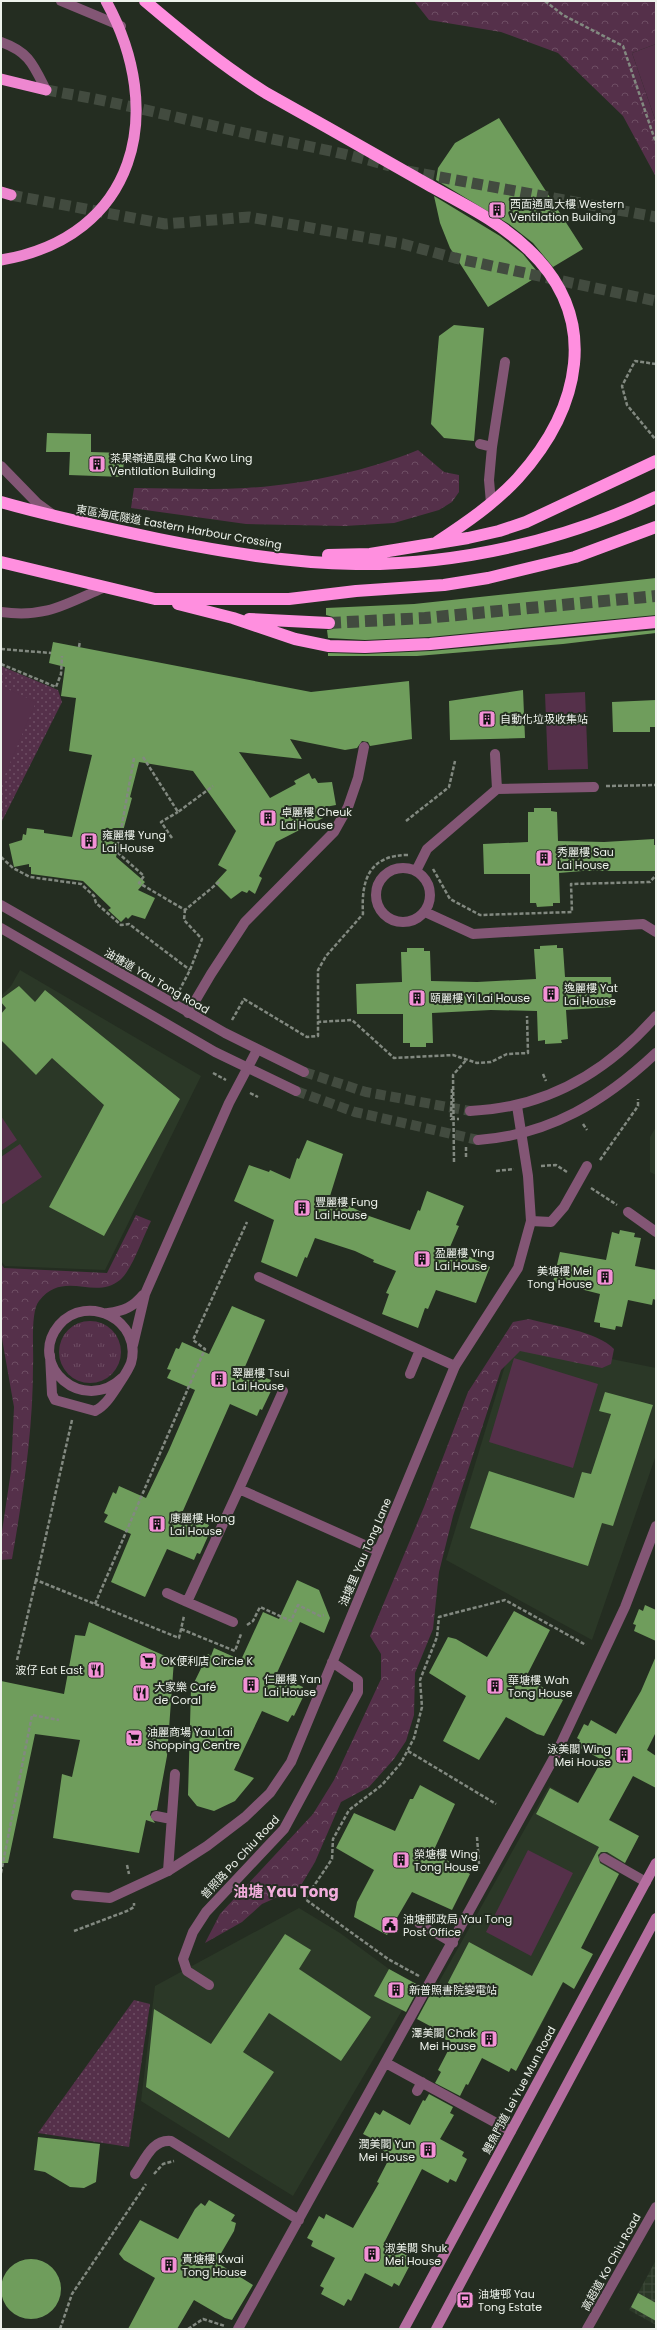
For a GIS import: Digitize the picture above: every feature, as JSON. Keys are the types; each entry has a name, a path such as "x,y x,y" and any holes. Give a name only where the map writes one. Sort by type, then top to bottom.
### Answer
{"highway":[{"path":"1,260 41,250 60,242 76,231 107,201 123,174 134,136 137,115 136,94 127,49 106,1"},
{"path":"145,1 227,67 266,93 473,210 508,232 529,250 546,271 560,292 573,330 575,357 571,388 560,416 540,450 518,478 491,503 437,542"},
{"path":"1,79 46,90"},
{"path":"233,553 370,554 468,538 526,522 656,461"},
{"name":"東區海底隧道 Eastern Harbour Crossing","path":"1,502 62,519 233,553 278,560 354,564 441,559 491,551 567,532 608,518 656,497"},
{"path":"155,598 289,599 356,591 444,585 532,569 618,543 656,527"},
{"path":"1,562 58,574 103,588 155,598 233,618 295,639 329,646 364,647 430,644 656,622"},
{"path":"233,618 328,623"}],"main road":[{"name":"鯉魚門道 Lei Yue Mun Road","path":"404,2329 656,1863"},
{"path":"436,2329 656,1918"}],"street":[{"path":"61,1 122,26"},
{"path":"1,42 16,47 31,59 46,90"},
{"path":"491,503 489,480 492,447 505,362"},
{"path":"480,444 492,447"},
{"path":"1,466 37,503 62,519"},
{"path":"1,612 22,615 41,614 103,588"},
{"path":"188,1013 211,974 245,922 334,832 348,807 358,778 364,747"},
{"path":"494,754 497,789"},
{"path":"416,871 427,850 497,789 594,787"},
{"path":"398,868 416,871 428,885 431,894 425,912 410,922 392,921 379,909 376,901 378,883 383,876 398,868"},
{"name":"油塘道 Yau Tong Road","path":"1,905 188,1013 257,1050 304,1072"},
{"path":"425,912 473,934 643,924 656,932"},
{"path":"1,928 247,1069 296,1091"},
{"path":"470,1111 518,1106 553,1094 596,1072 621,1051 656,1016"},
{"path":"145,1294 136,1304 126,1310 108,1313 95,1310 81,1311 69,1316 59,1326 52,1338 50,1355 52,1394 54,1400 60,1403 95,1411 108,1400 123,1377 131,1363 132,1347 145,1294 229,1103 257,1050"},
{"path":"478,1140 522,1134 563,1120 591,1105 628,1078 656,1053"},
{"name":"油塘里 Yau Tong Lane","path":"76,1895 110,1898 168,1871 207,1846 245,1817 270,1793 292,1762 455,1366 518,1268 531,1221 518,1106"},
{"path":"531,1221 551,1222 564,1206 592,1165"},
{"path":"628,1212 656,1232"},
{"path":"259,1277 455,1366"},
{"path":"108,1313 119,1321 128,1332 132,1347"},
{"path":"410,1374 420,1350"},
{"path":"50,1355 60,1378 80,1390 104,1390 111,1387 123,1377"},
{"path":"187,1602 283,1391"},
{"path":"239,1489 378,1551"},
{"path":"238,2329 453,1943 556,1754 622,1613 656,1526"},
{"path":"167,1593 233,1622"},
{"name":"普照路 Po Chiu Road","path":"209,1985 187,1971 182,1959 192,1932 206,1912 284,1829 358,1692 358,1680 332,1662"},
{"path":"168,1871 175,1774"},
{"path":"156,1816 171,1818"},
{"path":"604,1858 646,1882"},
{"path":"419,1923 453,1943"},
{"path":"386,2063 420,2087 511,2131"},
{"path":"135,2174 154,2145 163,2140 171,2141 299,2220"},
{"name":"高超道 Ko Chiu Road","path":"588,2329 656,2207"}],"path":[{"path":"545,1 563,15 623,46 656,143"},
{"path":"656,364 635,361 622,386 626,405 656,440"},
{"path":"79,647 80,641"},
{"path":"1,649 51,653"},
{"path":"1,664 56,686 61,674 62,656"},
{"path":"134,758 117,852 144,876 139,883 184,910"},
{"path":"143,758 178,812"},
{"path":"406,821 450,787 454,761"},
{"path":"594,787 656,785"},
{"path":"172,838 162,822 213,786"},
{"path":"232,1019 244,999 308,1037 318,1036 318,970 326,956 363,914 362,897 366,878 378,862 388,858 409,855 422,860 435,871 450,899 480,915 572,912 571,884 650,882 656,875"},
{"path":"1,857 13,868 30,877 82,884 94,896 96,904 121,924 129,924 190,970"},
{"path":"184,910 219,882"},
{"path":"179,991 190,970 202,938 184,920 184,910"},
{"path":"318,1022 352,1020 394,1058 442,1054 467,1058 476,1063 491,1062 507,1054 528,1053 527,1016"},
{"path":"454,1162 454,1075 467,1058"},
{"path":"592,1165 638,1106 638,1099"},
{"path":"95,1604 205,1349 193,1340 247,1222"},
{"path":"17,1660 72,1420"},
{"path":"36,1580 179,1638 187,1602"},
{"path":"425,1979 388,1959 306,1899 332,1858 333,1839 349,1810 382,1785 401,1763 408,1751 414,1738 422,1707 420,1680 437,1637 439,1617 505,1600 586,1645"},
{"path":"244,1627 253,1621 260,1607 291,1621 298,1605 320,1616 324,1615"},
{"path":"181,1629 235,1651 242,1633"},
{"path":"1,1873 32,1715 59,1720"},
{"path":"408,1751 496,1804"},
{"path":"74,1931 134,1907"},
{"path":"152,2177 163,2164 176,2160"},
{"path":"60,2329 72,2294 149,2181"},
{"path":"188,2329 196,2322 203,2319 227,2326"}],"shaded area":[{"path":"20,970 201,1076 105,1270 5,1266 1,1261 1,996 11,986"},
{"path":"656,1127 656,1175 650,1172 650,1137"},
{"path":"513,1339 656,1368 656,1455 592,1640 446,1560"},
{"path":"549,1786 639,1836 531,2045 435,1989"},
{"path":"299,1908 340,1933 389,1969 417,1985 293,2196 141,2101 155,1986"},
{"path":"656,2260 656,2325 629,2310"}],"green space":[{"path":"414,1 656,1 656,44 632,53 656,122 656,177 623,116 558,53 501,32 429,20"},
{"path":"656,44 656,122 632,53"},
{"path":"418,450 444,472 459,475 459,492 452,502 439,510 394,523 345,526 246,524 131,508 134,488 232,489 289,484 334,476 398,458"},
{"path":"1,666 58,690 62,702 1,823"},
{"path":"1,686 36,702 1,784"},
{"path":"585,692 588,769 548,770 545,694"},
{"path":"1,1116 17,1140 1,1151"},
{"path":"20,1144 42,1177 1,1205 1,1157"},
{"path":"136,1215 151,1221 129,1269 120,1280 110,1286 100,1288 69,1286 59,1287 49,1292 39,1301 36,1306 33,1322 33,1391 23,1487 12,1559 1,1560 1,1538 11,1471 14,1407 1,1333 1,1264 4,1268 107,1273"},
{"path":"529,1319 586,1333 597,1338 614,1349 611,1364 602,1368 520,1351 501,1370 453,1516 439,1572 433,1629 415,1673 414,1715 406,1741 394,1759 369,1787 341,1802 315,1862 300,1887 262,1904 242,1922 205,1943 220,1914 313,1814 334,1780 381,1679 381,1654 370,1636 424,1507 468,1392 513,1322"},
{"path":"84,1321 96,1321 112,1330 119,1340 121,1352 119,1364 112,1374 96,1383 84,1383 73,1378 64,1369 59,1358 59,1346 64,1335 73,1326"},
{"path":"514,1358 598,1384 573,1468 489,1442"},
{"path":"528,1850 573,1873 531,1956 486,1932"},
{"path":"134,2000 150,2004 129,2147 38,2133"}],"building":[{"path":"499,118 583,249 553,267 533,243 509,224 436,180 438,168 455,143"},
{"path":"434,196 500,236 523,254 540,275 488,307 450,248 440,223"},
{"path":"454,325 484,328 474,441 444,438 431,424 439,336"},
{"name":"茶果嶺通風樓 Cha Kwo Ling Ventilation Building","path":"47,433 91,434 91,452 124,453 123,477 69,475 70,452 46,452"},
{"path":"656,578 656,615 429,637 365,640 328,638 327,630 333,629 336,623 333,617 326,615 326,608 414,604"},
{"path":"656,630 656,633 563,644 417,656 328,656 328,653 365,654 431,651"},
{"path":"53,642 311,692 409,681 412,739 370,746 368,742 362,741 357,748 345,750 290,739 302,759 239,752 270,798 296,784 294,781 309,773 312,779 315,778 318,783 332,782 336,805 320,808 322,810 319,811 323,818 276,842 259,876 262,878 255,894 249,890 247,893 242,891 231,899 215,883 227,870 218,865 236,831 193,771 139,762 130,797 132,798 116,857 145,882 138,890 155,898 145,919 132,915 128,919 126,917 121,922 108,910 111,908 83,881 31,874 31,867 29,867 29,864 14,867 9,844 22,840 23,834 26,835 27,828 44,830 44,833 72,837 92,755 69,751 76,698 61,696 65,667 49,663"},
{"name":"自動化垃圾收集站","path":"523,690 525,738 450,740 449,701"},
{"path":"656,700 656,727 650,727 650,732 613,732 612,702"},
{"name":"秀麗樓 Sau Lai House","path":"534,808 551,808 551,811 557,812 558,841 604,842 654,839 654,845 656,845 655,871 582,871 559,873 560,903 553,903 553,906 537,907 536,903 530,903 530,874 484,874 483,844 528,842 528,812 534,812"},
{"path":"557,945 557,948 563,948 565,977 611,977 612,1007 566,1010 568,1039 561,1040 562,1043 545,1044 545,1040 538,1041 537,1011 491,1010 432,1013 433,1043 426,1043 426,1047 410,1047 410,1043 403,1043 403,1014 357,1014 356,984 402,982 401,952 407,952 407,948 424,948 424,951 430,951 431,981 477,982 536,979 534,949 540,949 540,946"},
{"path":"19,986 35,1002 45,990 180,1099 104,1236 49,1207 104,1105 52,1058 36,1075 1,1040 1,1014 6,1008 1,1002 1,999"},
{"path":"307,1140 343,1154 330,1196 369,1216 410,1230 418,1210 420,1211 427,1191 464,1206 456,1225 459,1226 450,1247 490,1267 476,1303 436,1290 428,1309 425,1308 418,1328 382,1314 389,1294 386,1293 396,1271 373,1262 374,1260 355,1251 315,1238 297,1277 261,1262 274,1220 234,1201 249,1165 269,1172 270,1170 290,1179 297,1158 299,1159"},
{"name":"美塘樓 Mei Tong House","path":"620,1230 635,1233 634,1237 641,1238 635,1266 656,1270 656,1300 653,1299 652,1305 628,1300 622,1327 616,1326 615,1330 600,1327 600,1323 594,1322 600,1294 553,1282 560,1252 606,1260 612,1232 619,1234"},
{"path":"232,1306 265,1320 244,1369 271,1380 268,1388 272,1389 262,1410 260,1409 257,1416 230,1404 182,1513 209,1525 205,1532 209,1534 200,1554 197,1553 194,1560 167,1549 145,1597 111,1582 131,1534 104,1522 108,1515 104,1513 113,1492 116,1494 119,1486 146,1498 195,1390 167,1378 171,1370 167,1369 176,1348 179,1349 182,1342 209,1354"},
{"path":"605,1392 653,1405 613,1526 602,1523 588,1566 470,1528 489,1471 574,1498 582,1472 591,1474 611,1414 599,1411"},
{"path":"297,1580 319,1590 330,1618 324,1633 300,1622 276,1675 303,1687 300,1694 304,1695 294,1716 292,1715 288,1722 262,1711 234,1770 254,1778 235,1801 214,1811 197,1806 188,1795 191,1689 208,1654 211,1656 214,1648 241,1660 263,1612 279,1619"},
{"path":"645,1605 656,1610 656,1641 634,1631 636,1625 633,1624 639,1609 643,1611"},
{"name":"華塘樓 Wah Tong House","path":"514,1611 550,1630 526,1677 563,1700 544,1736 537,1734 506,1717 479,1760 443,1741 466,1696 429,1673 448,1637 456,1639 487,1657"},
{"name":"油麗商場 Yau Lai Shopping Centre","path":"89,1622 174,1660 167,1756 157,1810 151,1811 150,1815 155,1823 146,1820 139,1853 53,1838 62,1774 72,1777 80,1740 35,1734 8,1863 1,1863 1,1681 64,1694 75,1635 85,1636"},
{"path":"656,1656 656,1732 647,1750 656,1756 656,1788 633,1776 609,1820 639,1836 625,1863 607,1852 601,1852 598,1855 600,1863 619,1874 581,1948 593,1954 574,1989 563,1982 516,2071 511,2068 509,2072 482,2058 468,2085 466,2084 460,2096 435,2083 441,2072 438,2070 452,2043 428,2030 430,2026 417,2019 431,1993 440,1998 469,1942 532,1976 599,1847 536,1814 550,1788 578,1803 602,1760 577,1746 580,1740 577,1738 584,1724 588,1726 591,1720 616,1734 641,1691"},
{"name":"榮塘樓 Wing Tong House","path":"420,1785 455,1804 433,1852 470,1874 452,1910 412,1892 387,1935 354,1917 357,1902 374,1870 336,1848 354,1813 395,1831 410,1799 413,1799"},
{"path":"285,1934 311,1950 299,1969 371,2017 341,2061 269,2013 243,2052 274,2072 229,2138 146,2087 154,2009 211,2044"},
{"name":"新普照書院變電站","path":"389,1969 420,1986 406,2012 374,1996"},
{"path":"429,2094 453,2107 450,2113 454,2115 440,2139 464,2152 462,2156 467,2159 456,2182 450,2179 448,2183 422,2169 384,2243 408,2256 405,2260 411,2263 399,2286 394,2283 392,2287 365,2273 351,2301 348,2299 344,2306 321,2294 324,2288 320,2286 335,2258 311,2246 313,2241 307,2238 319,2216 324,2219 326,2214 353,2228 379,2183 377,2182 391,2155 367,2142 369,2137 363,2134 375,2112 380,2115 383,2110 410,2125 423,2100 425,2101"},
{"path":"38,2137 100,2144 96,2182 84,2188 70,2187 45,2172 34,2170"},
{"name":"貴塘樓 Kwai Tong House","path":"209,2200 235,2215 231,2221 236,2223 234,2231 216,2262 253,2285 232,2320 225,2318 194,2300 177,2329 128,2329 155,2278 124,2260 119,2254 140,2220 178,2239 195,2209 201,2203 205,2206"},
{"path":"31,2259 48,2264 56,2272 61,2289 56,2306 48,2314 31,2319 14,2314 6,2306 1,2289 6,2272 14,2264"},
{"path":"638,2293 656,2303 656,2321 631,2307"}],"tunnel":[{"path":"46,90 121,104 245,133 336,152 390,166"},
{"path":"407,171 656,217"},
{"path":"11,195 165,224 249,217 403,244 455,258 656,301"},
{"path":"329,623 425,618 656,596"},
{"path":"304,1072 366,1092 470,1111"},
{"path":"296,1091 355,1112 478,1140"}],"place":[{"name":"西面通風大樓 Western Ventilation Building","path":"497,210"},
{"name":"茶果嶺通風樓 Cha Kwo Ling Ventilation Building","path":"97,464"},
{"name":"自動化垃圾收集站","path":"487,719"},
{"name":"卓麗樓 Cheuk Lai House","path":"268,818"},
{"name":"雍麗樓 Yung Lai House","path":"89,841"},
{"name":"秀麗樓 Sau Lai House","path":"544,858"},
{"name":"逸麗樓 Yat Lai House","path":"551,994"},
{"name":"頤麗樓 Yi Lai House","path":"417,998"},
{"name":"豐麗樓 Fung Lai House","path":"302,1208"},
{"name":"盈麗樓 Ying Lai House","path":"422,1259"},
{"name":"美塘樓 Mei Tong House","path":"605,1277"},
{"name":"翠麗樓 Tsui Lai House","path":"219,1379"},
{"name":"康麗樓 Hong Lai House","path":"157,1524"},
{"name":"OK便利店 Circle K","path":"148,1661"},
{"name":"波仔 Eat East","path":"96,1670"},
{"name":"仁麗樓 Yan Lai House","path":"251,1685"},
{"name":"華塘樓 Wah Tong House","path":"495,1686"},
{"name":"大家樂 Café de Coral","path":"141,1693"},
{"name":"油麗商場 Yau Lai Shopping Centre","path":"134,1738"},
{"name":"泳美閣 Wing Mei House","path":"624,1755"},
{"name":"榮塘樓 Wing Tong House","path":"401,1860"},
{"name":"油塘郵政局 Yau Tong Post Office","path":"390,1925"},
{"name":"新普照書院變電站","path":"396,1990"},
{"name":"澤美閣 Chak Mei House","path":"489,2039"},
{"name":"潤美閣 Yun Mei House","path":"428,2150"},
{"name":"淑美閣 Shuk Mei House","path":"372,2254"},
{"name":"貴塘樓 Kwai Tong House","path":"169,2265"},
{"name":"油塘邨 Yau Tong Estate","path":"465,2300"}],"district":[{"name":"油塘 Yau Tong","path":"286,1892"}]}
